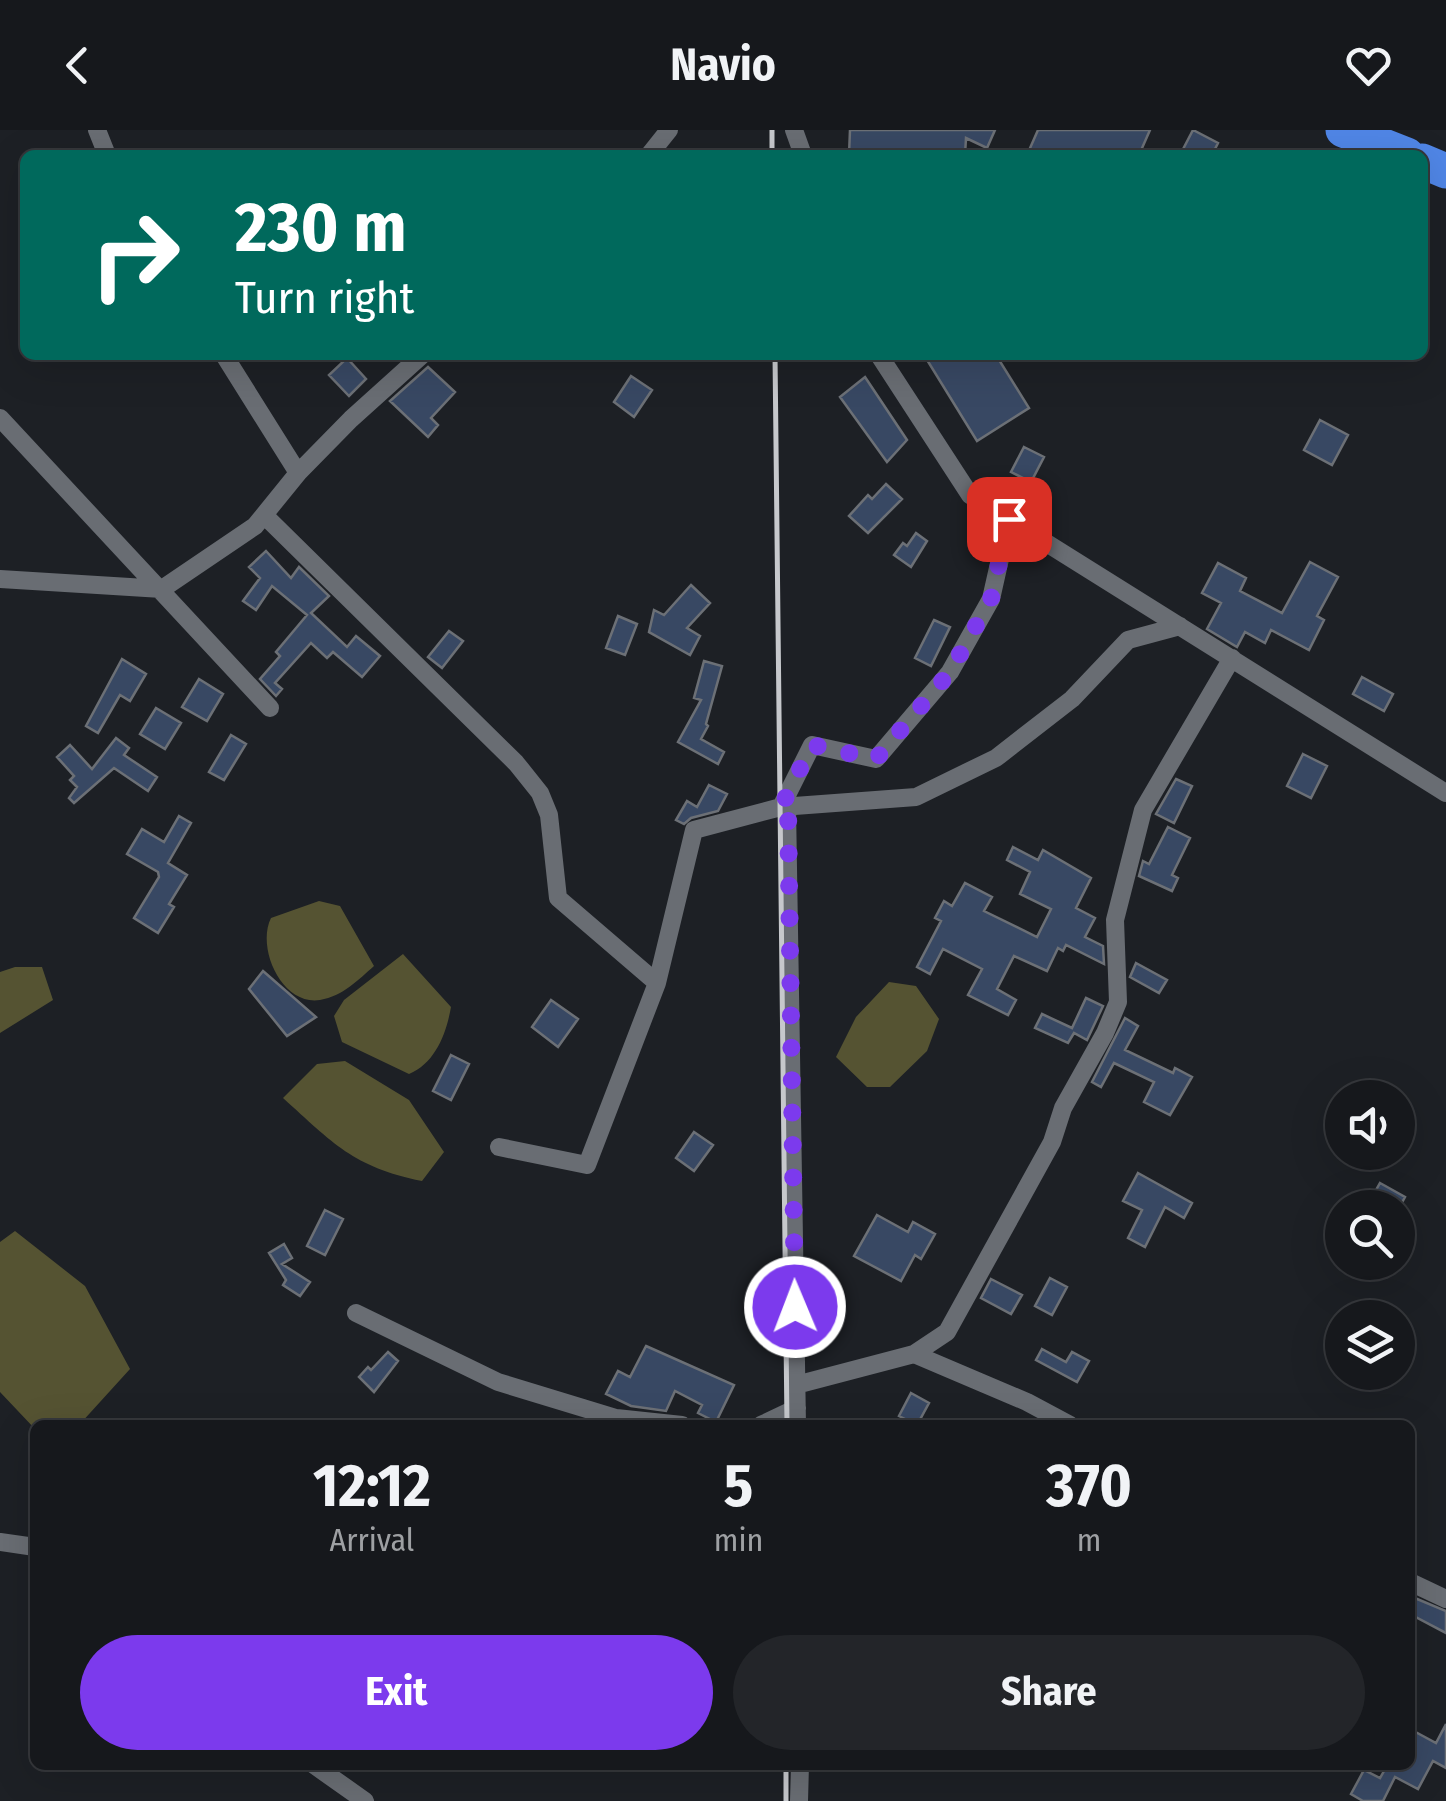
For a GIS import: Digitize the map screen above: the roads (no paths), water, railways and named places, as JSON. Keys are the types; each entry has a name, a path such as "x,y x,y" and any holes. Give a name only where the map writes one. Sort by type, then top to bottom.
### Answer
{"highway":[{"path":"1353,132 1395,150"}],"street":[{"path":"653,150 670,130"},
{"path":"227,360 298,473"},
{"path":"0,579 162,589 255,526 298,473 416,360"},
{"path":"882,360 970,495 1446,792"},
{"path":"0,418 270,708"},
{"path":"264,515 516,764 540,793 549,815 558,898 657,983"},
{"path":"797,1416 784,806 812,745 876,759 950,672 991,599 1009,519"},
{"path":"499,1147 587,1165 657,983 694,830 784,806 916,798 996,758 1072,699 1128,640 1180,626"},
{"path":"796,1385 914,1354 947,1332 1052,1142 1063,1108 1105,1033 1118,1002 1116,920 1143,810 1232,658"},
{"path":"356,1313 498,1382 616,1418 635,1420"},
{"path":"914,1354 1060,1420"},
{"path":"0,1542 30,1545"},
{"path":"1415,1584 1446,1599"},
{"path":"321,1770 365,1801"},
{"path":"799,1801 800,1770"}],"railway":[{"path":"772,130 772,150"},
{"path":"775,360 787,1420"},
{"path":"786,1770 786,1801"}]}
